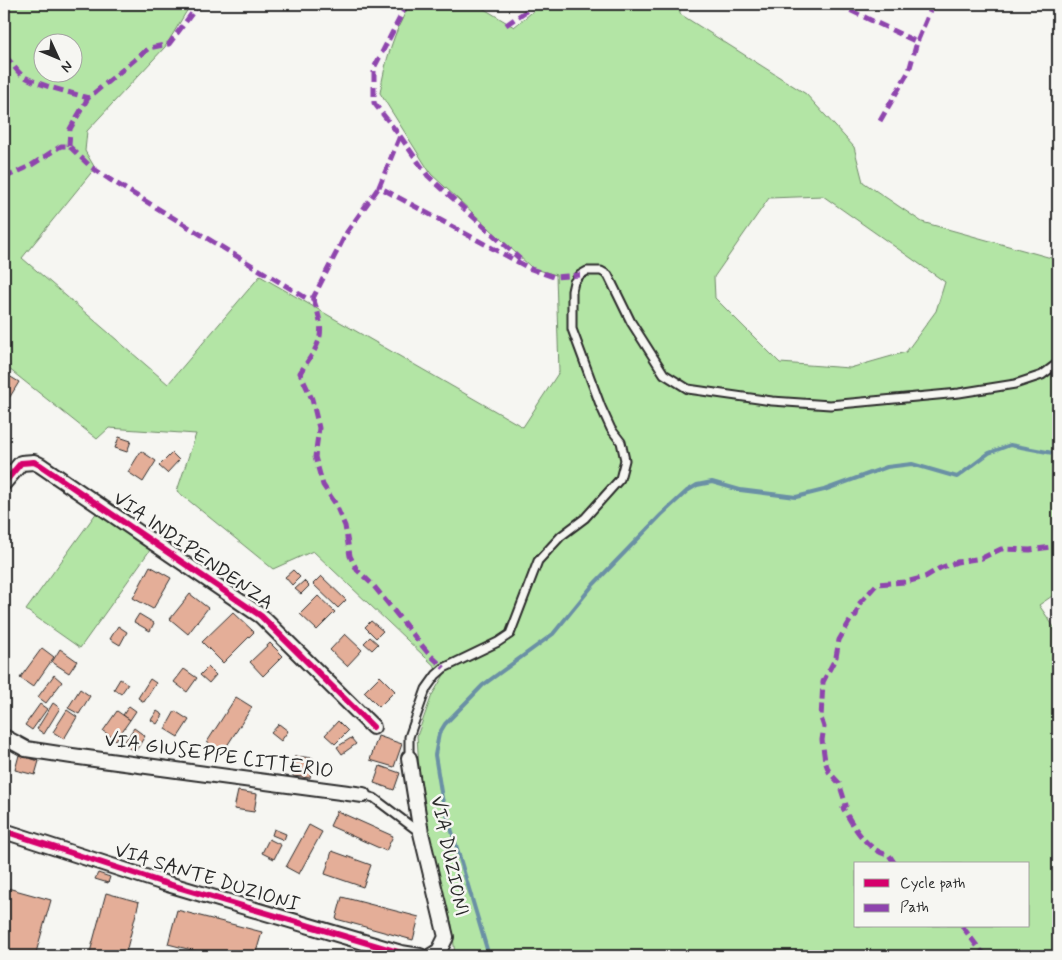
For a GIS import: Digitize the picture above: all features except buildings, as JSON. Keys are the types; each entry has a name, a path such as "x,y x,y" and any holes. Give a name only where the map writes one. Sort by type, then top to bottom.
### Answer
{"street":[{"name":"VIA INDIPENDENZA","path":"4,483 21,463 34,462 40,465 261,616 373,727"},
{"name":"VIA GIUSEPPE CITTERIO","path":"4,737 26,749 363,795"},
{"name":"VIA DUZIONI","path":"409,758 421,833 445,928 446,937 438,954"},
{"name":"VIA SANTE DUZIONI","path":"4,831 161,882 401,953 420,956"}],"lane":[{"path":"409,758 409,737 426,689 436,675 444,668 498,642 510,634 538,560 561,536 584,518 620,479 625,460 621,442 611,429 601,407 572,328 572,291 574,282 580,275 601,271 608,275 631,322 664,374 688,389 772,402 830,405 959,393 1015,384 1042,374 1058,363"},
{"name":"VIA GIUSEPPE CITTERIO","path":"363,795 374,798 421,833"}],"green space":[{"path":"4,4 191,4 165,47 87,131 85,151 95,168 22,258 168,384 260,276 523,427 559,372 556,275 532,268 431,174 380,93 387,58 395,36 410,4 476,4 514,27 542,4 680,4 680,14 806,94 854,147 863,182 922,222 1055,259 1058,258 1058,592 1039,605 1058,633 1058,956 455,956 452,925 430,848 421,800 417,736 432,695 444,675 313,551 273,569 177,491 196,434 109,428 97,439 4,365","holes":["823,196 945,282 936,311 906,352 850,368 780,363 715,298 714,277 769,198"]},
{"path":"97,512 150,550 80,648 26,610"}],"waterway":[{"path":"489,956 442,798 435,755 439,734 445,724 483,685 553,634 593,585 687,491 697,485 712,482 740,490 796,497 824,490 887,467 912,464 957,477 989,453 1010,445 1058,454"}],"marked path":[{"path":"69,146 70,129 88,98 149,48 169,44 199,4"},
{"path":"407,4 374,68 374,103 400,136 379,187 531,269 554,277 580,275"},
{"path":"506,25 529,9 532,4"},
{"path":"837,4 917,42 933,4"},
{"path":"880,121 909,71 917,42"},
{"path":"4,57 20,74 30,80 88,98"},
{"path":"400,136 428,176 520,259"},
{"path":"4,178 30,166 61,146 69,146 91,167 109,179 306,298 313,298 347,232 379,187"},
{"path":"313,298 320,321 320,338 300,373 312,399 319,428 315,457 323,485 335,503 345,526 350,556 357,570 373,585 428,653 444,668"},
{"path":"894,862 889,855 881,853 868,844 856,830 843,808 846,805 839,783 829,772 825,761 822,740 824,727 821,718 823,682 836,657 839,640 851,619 856,615 859,604 877,584 906,582 925,577 940,568 957,562 982,558 1001,549 1030,550 1058,546"},
{"path":"964,928 981,951 988,956"}],"cycle path":[{"path":"4,483 21,463 34,462 40,465 261,616 373,727"},
{"path":"4,831 161,882 401,953 420,956"}]}
